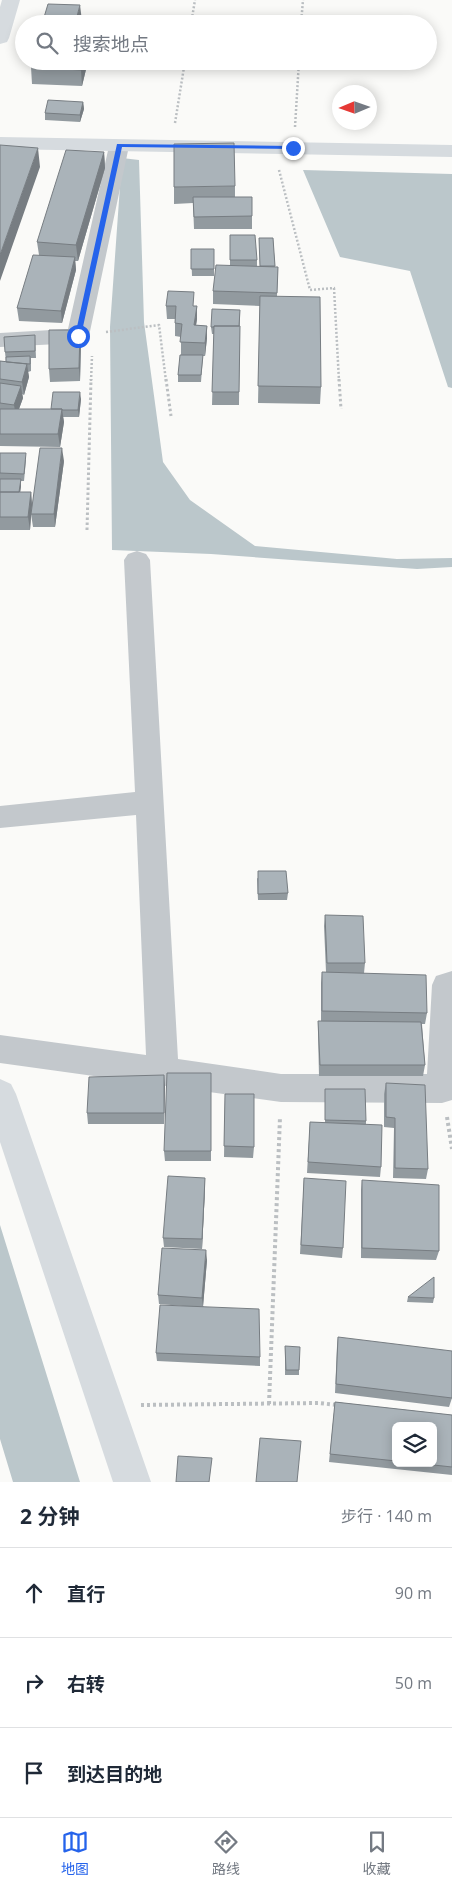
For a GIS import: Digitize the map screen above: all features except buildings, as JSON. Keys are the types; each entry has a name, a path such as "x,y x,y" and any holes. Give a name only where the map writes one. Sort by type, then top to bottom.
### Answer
{"street":[{"path":"0,38 11,0"},
{"path":"0,143 452,151"},
{"path":"0,340 86,335 119,146"},
{"path":"137,560 162,1071"},
{"path":"0,816 149,802"},
{"path":"0,1049 281,1088 442,1089 448,985 452,984"},
{"path":"0,1094 132,1482"}],"path":[{"path":"192,15 195,0"},
{"path":"302,15 303,0"},
{"path":"171,146 184,70"},
{"path":"293,148 298,70"},
{"path":"273,147 310,290 334,288 341,409"},
{"path":"87,530 86,335 159,325 171,416"},
{"path":"269,1404 281,1088"},
{"path":"106,1405 319,1403 347,1406"}],"shaded area":[{"path":"122,158 139,160 144,322 163,462 190,500 255,546 397,559 452,558 452,567 417,569 211,554 112,550 110,327"},
{"path":"303,170 452,174 452,388 448,387 410,271 340,257"},
{"path":"0,1225 80,1482 13,1482 0,1439"}],"route":[{"path":"78,336 119,146 293,148"}]}
